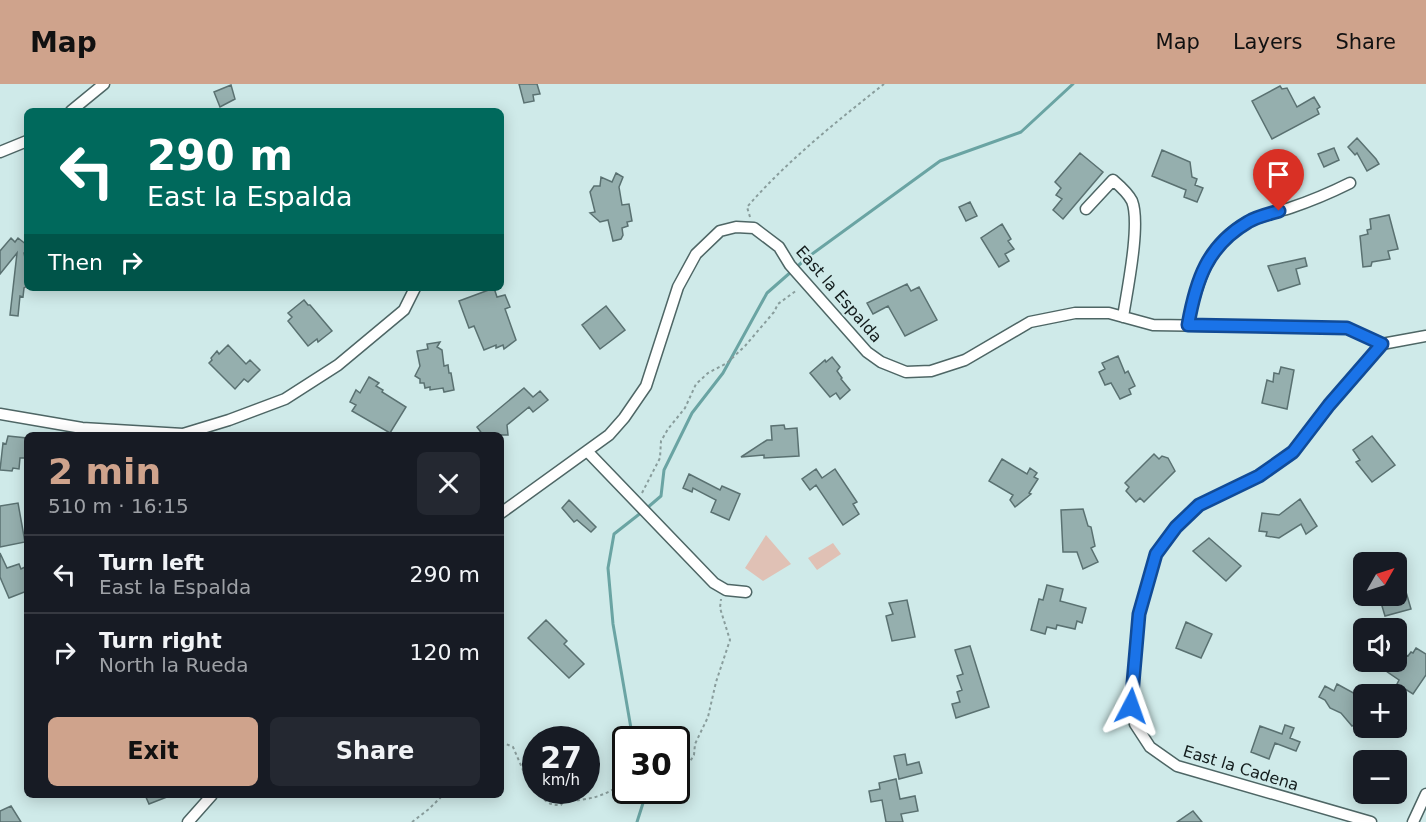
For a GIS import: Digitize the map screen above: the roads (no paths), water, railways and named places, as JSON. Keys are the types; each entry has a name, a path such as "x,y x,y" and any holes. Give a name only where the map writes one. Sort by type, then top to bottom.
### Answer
{"street":[{"path":"75,108 104,84"},
{"path":"0,152 24,142"},
{"path":"1086,209 1113,180 1131,199 1135,212 1123,317"},
{"path":"1188,325 1194,291 1207,263 1219,245 1248,221 1324,196 1350,183"},
{"name":"East la Espalda","path":"587,451 609,435 646,386 678,287 696,254 720,231 736,227 753,228 779,247 790,265 867,352 881,362 906,372 937,369 965,360 1030,322 1075,313 1109,313 1153,325 1347,328 1382,344"},
{"path":"192,432 285,399 338,365 404,310 414,291"},
{"path":"1382,344 1426,336"},
{"name":"East la Cadena","path":"1371,822 1178,766 1150,747 1135,724 1131,706 1139,614 1156,554 1176,527 1199,505 1259,476 1293,452 1329,405 1382,344"},
{"path":"0,414 82,428 140,432"},
{"path":"504,511 587,451 714,583 726,590 746,592"},
{"path":"1413,822 1426,794"},
{"path":"188,822 209,798"}],"waterway":[{"path":"647,508 661,496 664,470 692,413 723,373 767,293 808,257 940,161 1021,132 1073,84"},
{"path":"631,726 613,624 608,568 614,534 642,512"},
{"path":"637,822 643,804"}]}
